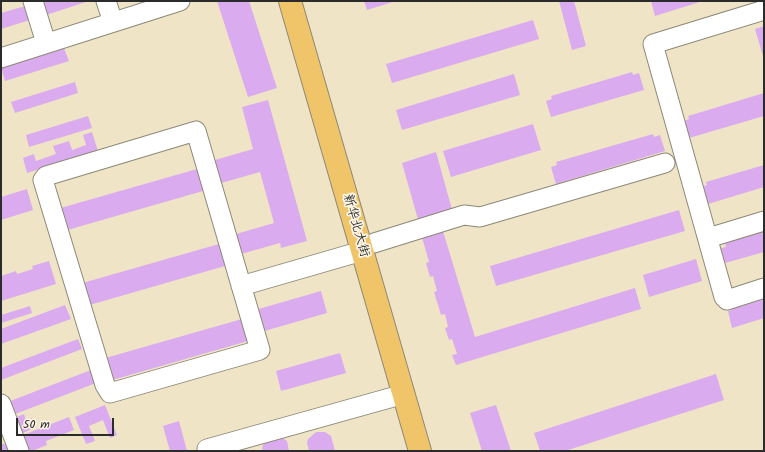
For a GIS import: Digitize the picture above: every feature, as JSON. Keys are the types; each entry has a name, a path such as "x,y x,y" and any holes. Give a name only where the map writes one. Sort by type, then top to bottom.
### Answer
{"main road":[{"name":"新华北大街","path":"290,1 434,451"},
{"name":"新华北大街","path":"304,1 368,247 404,394 420,451"}],"street":[{"path":"33,1 46,44"},
{"path":"106,1 113,22"},
{"path":"1,58 180,1"},
{"path":"764,10 739,9 653,44 724,297 727,300 764,288"},
{"path":"196,131 241,286 260,350 110,393 105,385 43,180 46,176 196,131"},
{"path":"241,286 368,247 464,215 480,217 664,163"},
{"path":"708,238 764,221"},
{"path":"207,451 207,449 404,394"},
{"path":"1,404 19,451"}],"building":[{"path":"41,1 89,1 43,16"},
{"path":"217,1 249,1 277,88 248,97"},
{"path":"364,1 396,1 367,10"},
{"path":"559,1 574,1 586,46 572,50"},
{"path":"651,1 703,1 655,16"},
{"path":"29,5 33,19 1,29 1,13"},
{"path":"533,20 539,39 392,83 386,64"},
{"path":"764,26 764,55 763,56 755,29"},
{"path":"64,48 69,61 5,81 1,67"},
{"path":"632,72 633,75 639,73 644,90 551,117 546,101 552,99 551,96"},
{"path":"514,74 520,95 402,130 396,110"},
{"path":"75,82 78,93 15,113 11,102"},
{"path":"764,93 764,116 689,138 684,121 689,119 688,116"},
{"path":"268,100 307,241 281,248 280,243 241,254 236,234 274,223 260,172 221,183 215,160 253,149 242,107"},
{"path":"88,116 92,128 29,147 26,135"},
{"path":"533,124 541,150 451,177 443,151"},
{"path":"92,132 98,151 27,173 23,158 34,154 36,161 56,154 53,146 69,141 72,150 86,145 83,135"},
{"path":"653,134 654,137 660,135 665,151 556,184 551,167 557,165 556,162"},
{"path":"436,152 453,213 419,223 402,163"},
{"path":"764,165 764,187 708,204 702,187 707,185 706,182"},
{"path":"197,169 203,191 64,231 57,209"},
{"path":"27,189 33,210 1,220 1,197"},
{"path":"679,210 685,231 496,286 490,266"},
{"path":"443,231 475,337 635,288 641,309 456,365 452,355 457,354 452,339 449,340 445,328 448,327 445,314 441,315 434,292 437,291 433,276 430,277 426,263 429,262 422,237"},
{"path":"764,232 764,252 725,263 721,248 726,247 725,243"},
{"path":"219,244 225,266 86,306 79,284"},
{"path":"696,259 702,281 649,297 643,275"},
{"path":"49,261 56,284 1,301 1,276 16,271 17,274 33,269 32,266"},
{"path":"321,291 327,313 261,332 255,310"},
{"path":"764,297 764,318 732,328 728,311 732,310 731,307"},
{"path":"65,305 71,319 1,344 1,329"},
{"path":"30,306 32,313 1,323 1,315"},
{"path":"242,319 248,341 109,381 102,359"},
{"path":"78,339 82,349 1,380 1,368"},
{"path":"340,353 346,373 281,391 276,371"},
{"path":"91,370 96,383 10,416 5,403"},
{"path":"716,374 724,400 565,451 540,451 534,433"},
{"path":"105,405 117,435 110,438 103,420 89,426 95,441 86,444 75,417"},
{"path":"496,405 511,451 482,451 470,413"},
{"path":"24,414 26,421 32,418 36,427 21,434 14,418"},
{"path":"69,417 74,430 46,441 47,445 32,451 23,451 18,437"},
{"path":"179,421 187,451 170,451 163,426"},
{"path":"316,432 325,432 331,436 335,451 309,451 307,443 308,439"},
{"path":"280,436 287,441 289,451 263,451 262,448 265,440"},
{"path":"11,441 15,451 1,451 1,445"}]}
